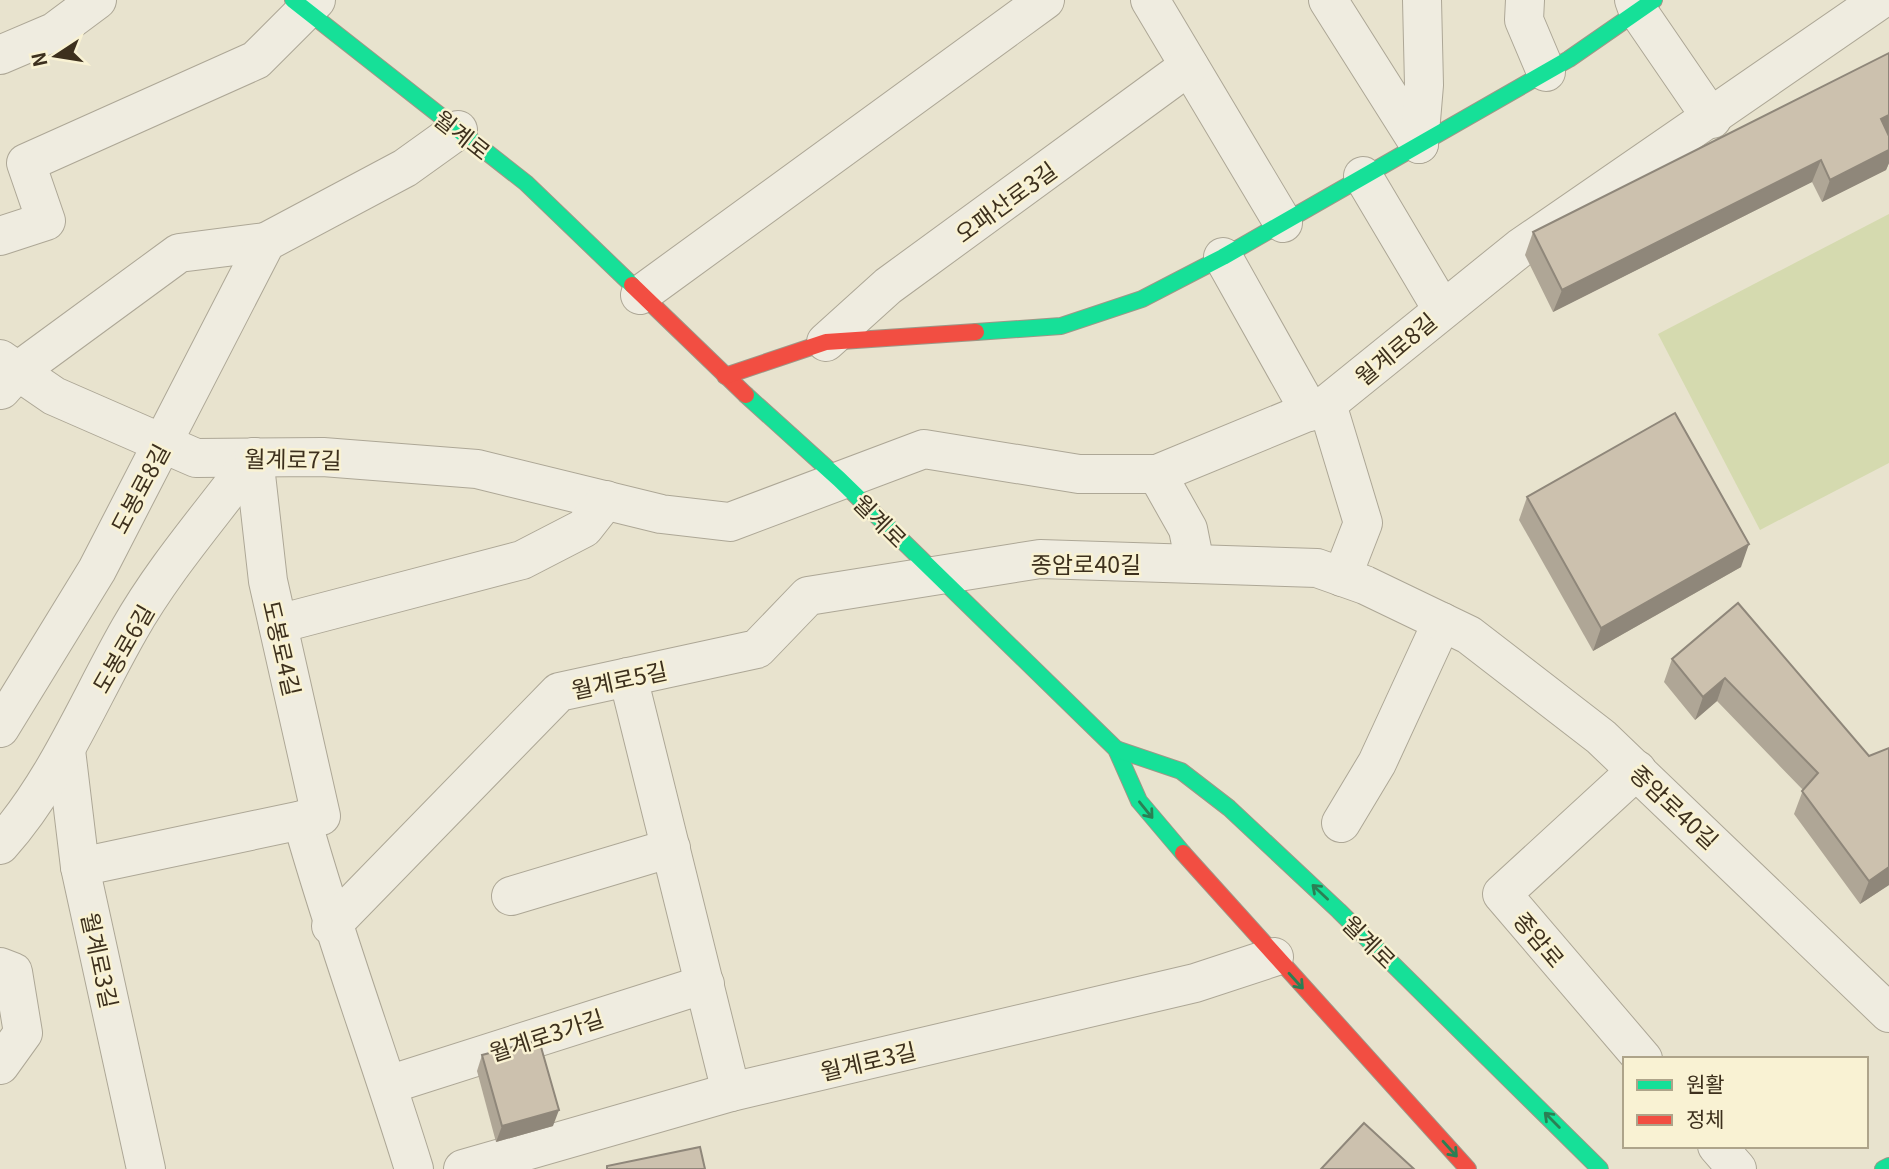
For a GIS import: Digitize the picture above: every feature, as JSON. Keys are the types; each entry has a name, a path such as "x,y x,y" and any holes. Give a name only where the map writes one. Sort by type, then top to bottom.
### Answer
{"main road":[{"name":"월계로","path":"305,4 526,183 725,376 839,479 937,578 1116,749 1139,801 1274,957 1468,1169"},
{"name":"오패산로3길","path":"725,376 826,342 1061,326 1142,299 1223,257 1546,72 1642,4"},
{"name":"월계로","path":"1116,749 1181,771 1229,808 1339,911 1600,1169"},
{"path":"1883,1169 1889,1166"}],"street":[{"path":"0,55 54,32 97,0"},
{"path":"640,295 1045,0"},
{"path":"1150,0 1283,223"},
{"path":"1328,0 1419,144"},
{"path":"1419,144 1424,85 1422,0"},
{"path":"1525,0 1524,20 1546,72"},
{"name":"월계로8길","path":"839,479 924,449 1079,474 1157,474 1319,408 1520,248 1712,119 1880,0"},
{"name":"월계로","path":"0,236 46,221 26,163 257,60 305,4"},
{"name":"오패산로3길","path":"1642,4 1712,119"},
{"name":"오패산로3길","path":"826,342 888,286 1189,66"},
{"path":"6,374 179,253 267,242 405,167 458,130"},
{"path":"1363,176 1441,309"},
{"name":"도봉로8길","path":"0,728 97,570 267,242"},
{"path":"1223,257 1319,408 1363,523 1342,577"},
{"name":"월계로7길","path":"6,374 196,458 323,457 477,470 661,514 730,522 839,479"},
{"name":"도봉로4길","path":"254,457 268,581 321,816 302,820"},
{"name":"도봉로6길","path":"0,845 66,750 130,629 173,562 254,457"},
{"path":"1157,474 1188,529 1195,564"},
{"path":"278,624 522,560 584,528 606,500"},
{"name":"종암로40길","path":"937,578 1040,559 1317,568 1442,622 1469,635 1601,737 1889,1013"},
{"name":"월계로5길","path":"331,926 559,692 757,649 808,596 937,578"},
{"path":"1341,823 1377,764 1442,622"},
{"path":"628,677 731,1092"},
{"name":"월계로3길","path":"66,750 80,866 146,1169"},
{"name":"종암로","path":"1637,770 1502,894 1641,1057"},
{"path":"80,866 302,820 331,926 415,1169"},
{"path":"511,896 671,848"},
{"name":"월계로3길","path":"463,1169 731,1092 1195,983 1274,957"},
{"path":"0,967 13,972 23,1033 0,1065"},
{"name":"월계로3가길","path":"388,1085 705,984"},
{"path":"1719,1148 1737,1169"}],"green space":[{"path":"1889,214 1889,463 1760,530 1658,334"}],"building":[{"path":"1889,53 1889,115 1881,119 1889,136 1889,150 1830,180 1821,160 1562,290 1533,232"},
{"path":"1675,413 1749,544 1601,628 1527,497"},
{"path":"1738,603 1869,756 1889,748 1889,867 1869,881 1802,791 1818,773 1725,678 1703,697 1672,659"},
{"path":"539,1040 559,1110 502,1126 482,1055"},
{"path":"1364,1123 1414,1169 1321,1169"},
{"path":"700,1147 705,1169 607,1169 607,1166"}],"traffic: fast":[{"path":"293,0 526,183 632,285"},
{"path":"976,332 1061,326 1142,299 1223,257 1569,59 1654,0"},
{"path":"746,395 839,479 1116,749 1139,801 1183,853"},
{"path":"1116,749 1181,771 1229,808 1339,911 1600,1169"},
{"path":"1883,1169 1889,1166"}],"traffic: jam":[{"path":"632,285 746,395"},
{"path":"725,376 826,342 976,332"},
{"path":"1183,853 1468,1169"}]}
